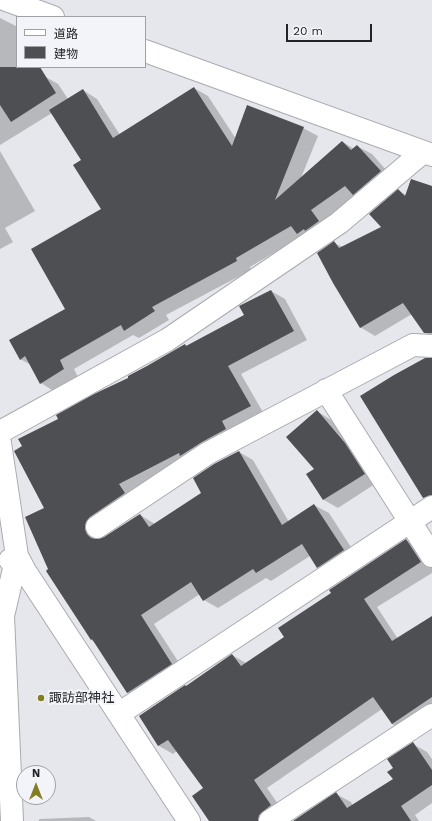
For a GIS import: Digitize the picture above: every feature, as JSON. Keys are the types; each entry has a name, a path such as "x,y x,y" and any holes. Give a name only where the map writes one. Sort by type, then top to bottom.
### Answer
{"street":[{"path":"6,0 50,16"},
{"path":"146,51 427,153"},
{"path":"0,432 167,340 339,223 427,153"},
{"path":"97,527 208,453 413,345 432,346"},
{"path":"326,390 432,556"},
{"path":"0,443 8,560 3,616 12,821"},
{"path":"120,714 432,507"},
{"path":"8,560 26,571 189,821"},
{"path":"270,821 432,715"}],"building":[{"path":"0,67 41,68 56,93 11,122 0,105"},
{"path":"194,87 232,146 247,105 304,127 275,200 342,141 351,150 357,145 381,171 353,195 345,186 311,210 319,221 305,231 304,229 297,234 291,226 236,258 237,261 152,307 155,311 124,331 121,325 60,360 64,369 40,384 25,356 20,360 9,340 65,309 31,249 101,209 73,165 81,160 49,110 83,89 113,138"},
{"path":"411,179 432,186 432,333 424,333 403,303 360,328 317,253 334,241 339,248 381,227 369,214 398,189 405,196"},
{"path":"271,290 294,331 228,366 251,406 222,421 226,429 180,456 179,453 119,484 125,493 90,517 86,522 85,528 87,534 91,538 98,539 104,537 140,514 149,527 201,493 193,478 214,464 239,451 282,525 314,504 344,550 317,568 302,544 256,573 253,569 203,601 191,582 141,615 172,664 127,693 46,571 48,569 25,517 44,508 14,451 22,446 18,439 58,419 56,415 94,394 128,378 128,376 185,344 186,346 244,315 239,306"},
{"path":"425,358 432,358 432,495 423,498 360,396"},
{"path":"317,410 345,443 365,474 323,500 306,474 314,469 286,437"},
{"path":"406,539 421,562 364,599 392,641 432,616 432,697 392,724 373,697 254,780 271,805 259,815 258,821 209,821 192,796 203,788 168,740 158,746 139,716 232,654 241,666 284,637 278,628 331,593 329,590"},
{"path":"413,742 432,770 432,785 401,806 411,821 293,821 336,792 347,808 393,779 387,772 393,768 387,759"}],"place":[{"name":"諏訪部神社","path":"41,698"}]}
